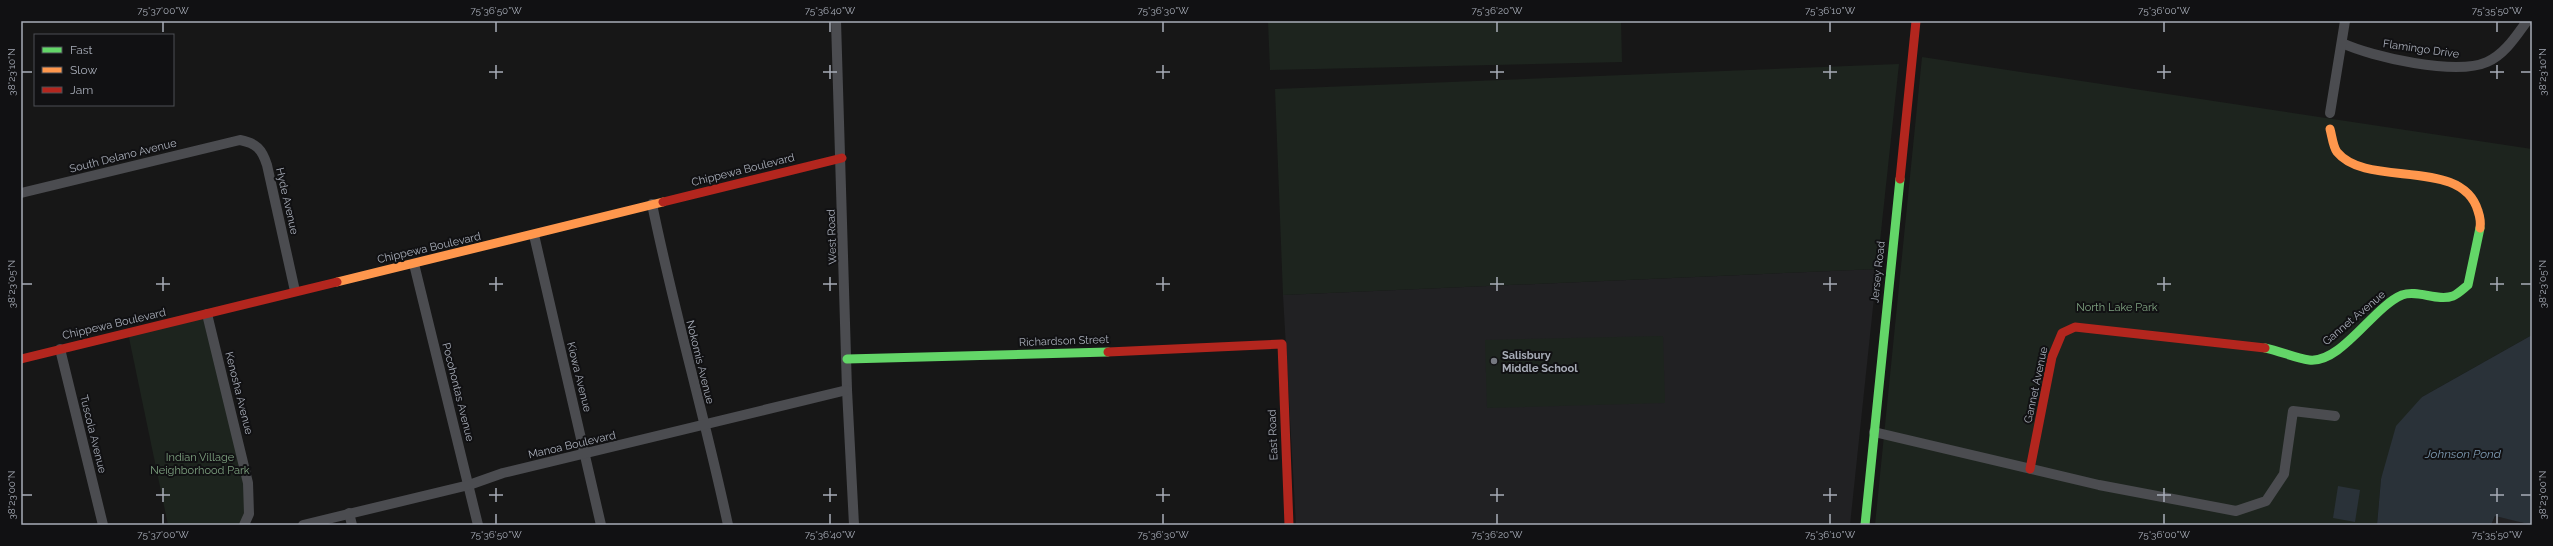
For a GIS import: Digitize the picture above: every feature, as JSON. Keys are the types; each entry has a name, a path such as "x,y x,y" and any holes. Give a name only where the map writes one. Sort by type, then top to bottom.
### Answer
{"street":[{"name":"West Road","path":"836,21 842,158 847,390 854,525"},
{"name":"Jersey Road","path":"1865,525 1916,21"},
{"path":"2330,113 2345,21"},
{"name":"Flamingo Drive","path":"2342,44 2368,53 2391,58 2447,67 2469,67 2479,65 2496,57 2510,44 2528,21"},
{"name":"Gannet Avenue","path":"2030,469 2052,357 2062,333 2075,327 2266,348 2311,360 2335,352 2390,302 2402,295 2415,293 2430,296 2453,296 2468,285 2481,222 2480,212 2468,193 2448,181 2354,164 2336,151 2330,129"},
{"name":"Hyde Avenue","path":"230,142 240,140 255,144 264,155 295,291"},
{"name":"South Delano Avenue","path":"21,193 230,142"},
{"name":"Chippewa Boulevard","path":"21,359 295,291 534,235 652,204 842,158"},
{"name":"Nokomis Avenue","path":"652,204 667,278 728,525"},
{"name":"Kiowa Avenue","path":"534,235 601,525"},
{"name":"Pocohontas Avenue","path":"414,264 478,525"},
{"name":"Kenosha Avenue","path":"207,314 248,483 249,514 244,525"},
{"name":"Richardson Street","path":"847,359 1139,351 1282,344"},
{"name":"East Road","path":"1282,344 1289,525"},
{"name":"Tuscola Avenue","path":"60,349 103,525"},
{"name":"Manoa Boulevard","path":"303,525 469,485 503,473 585,455 704,424 847,390"},
{"path":"1874,432 2030,469 2236,512 2266,501 2284,474 2293,411 2335,416"},
{"path":"349,513 352,525"}],"shaded area":[{"name":"Salisbury Middle School","path":"1877,269 1850,525 1296,525 1283,295"},
{"path":"2495,516 2518,521 2528,525 2491,525"}],"green space":[{"path":"1268,21 1621,21 1622,62 1270,70"},
{"name":"North Lake Park","path":"1922,57 2532,149 2532,335 2422,397 2381,479 2377,525 1875,525"},
{"path":"1899,64 1877,269 1283,295 1275,89"},
{"name":"Indian Village Neighborhood Park","path":"207,314 249,499 244,525 168,525 128,333"},
{"path":"1663,336 1665,403 1487,408 1485,340"}],"water":[{"name":"Johnson Pond","path":"2532,335 2532,525 2495,516 2491,525 2377,525 2381,479 2396,426 2422,397"},
{"path":"2338,486 2360,490 2355,522 2333,518"}],"traffic: fast":[{"path":"1865,525 1900,179"},
{"path":"2265,348 2309,360 2321,359 2333,353 2345,344 2391,301 2402,295 2414,293 2441,298 2455,295 2468,285 2480,228"},
{"path":"847,359 1108,352"}],"traffic: slow":[{"path":"2330,129 2337,152 2351,163 2369,169 2434,178 2453,184 2469,194 2478,211 2480,228"},
{"path":"337,282 663,202"}],"traffic: jam":[{"path":"1900,179 1916,21"},
{"path":"663,202 842,158"},
{"path":"21,359 337,282"},
{"path":"2030,469 2052,357 2062,333 2075,327 2265,348"},
{"path":"1108,352 1282,344 1289,525"}],"place":[{"name":"Salisbury Middle School","path":"1494,361"}]}
